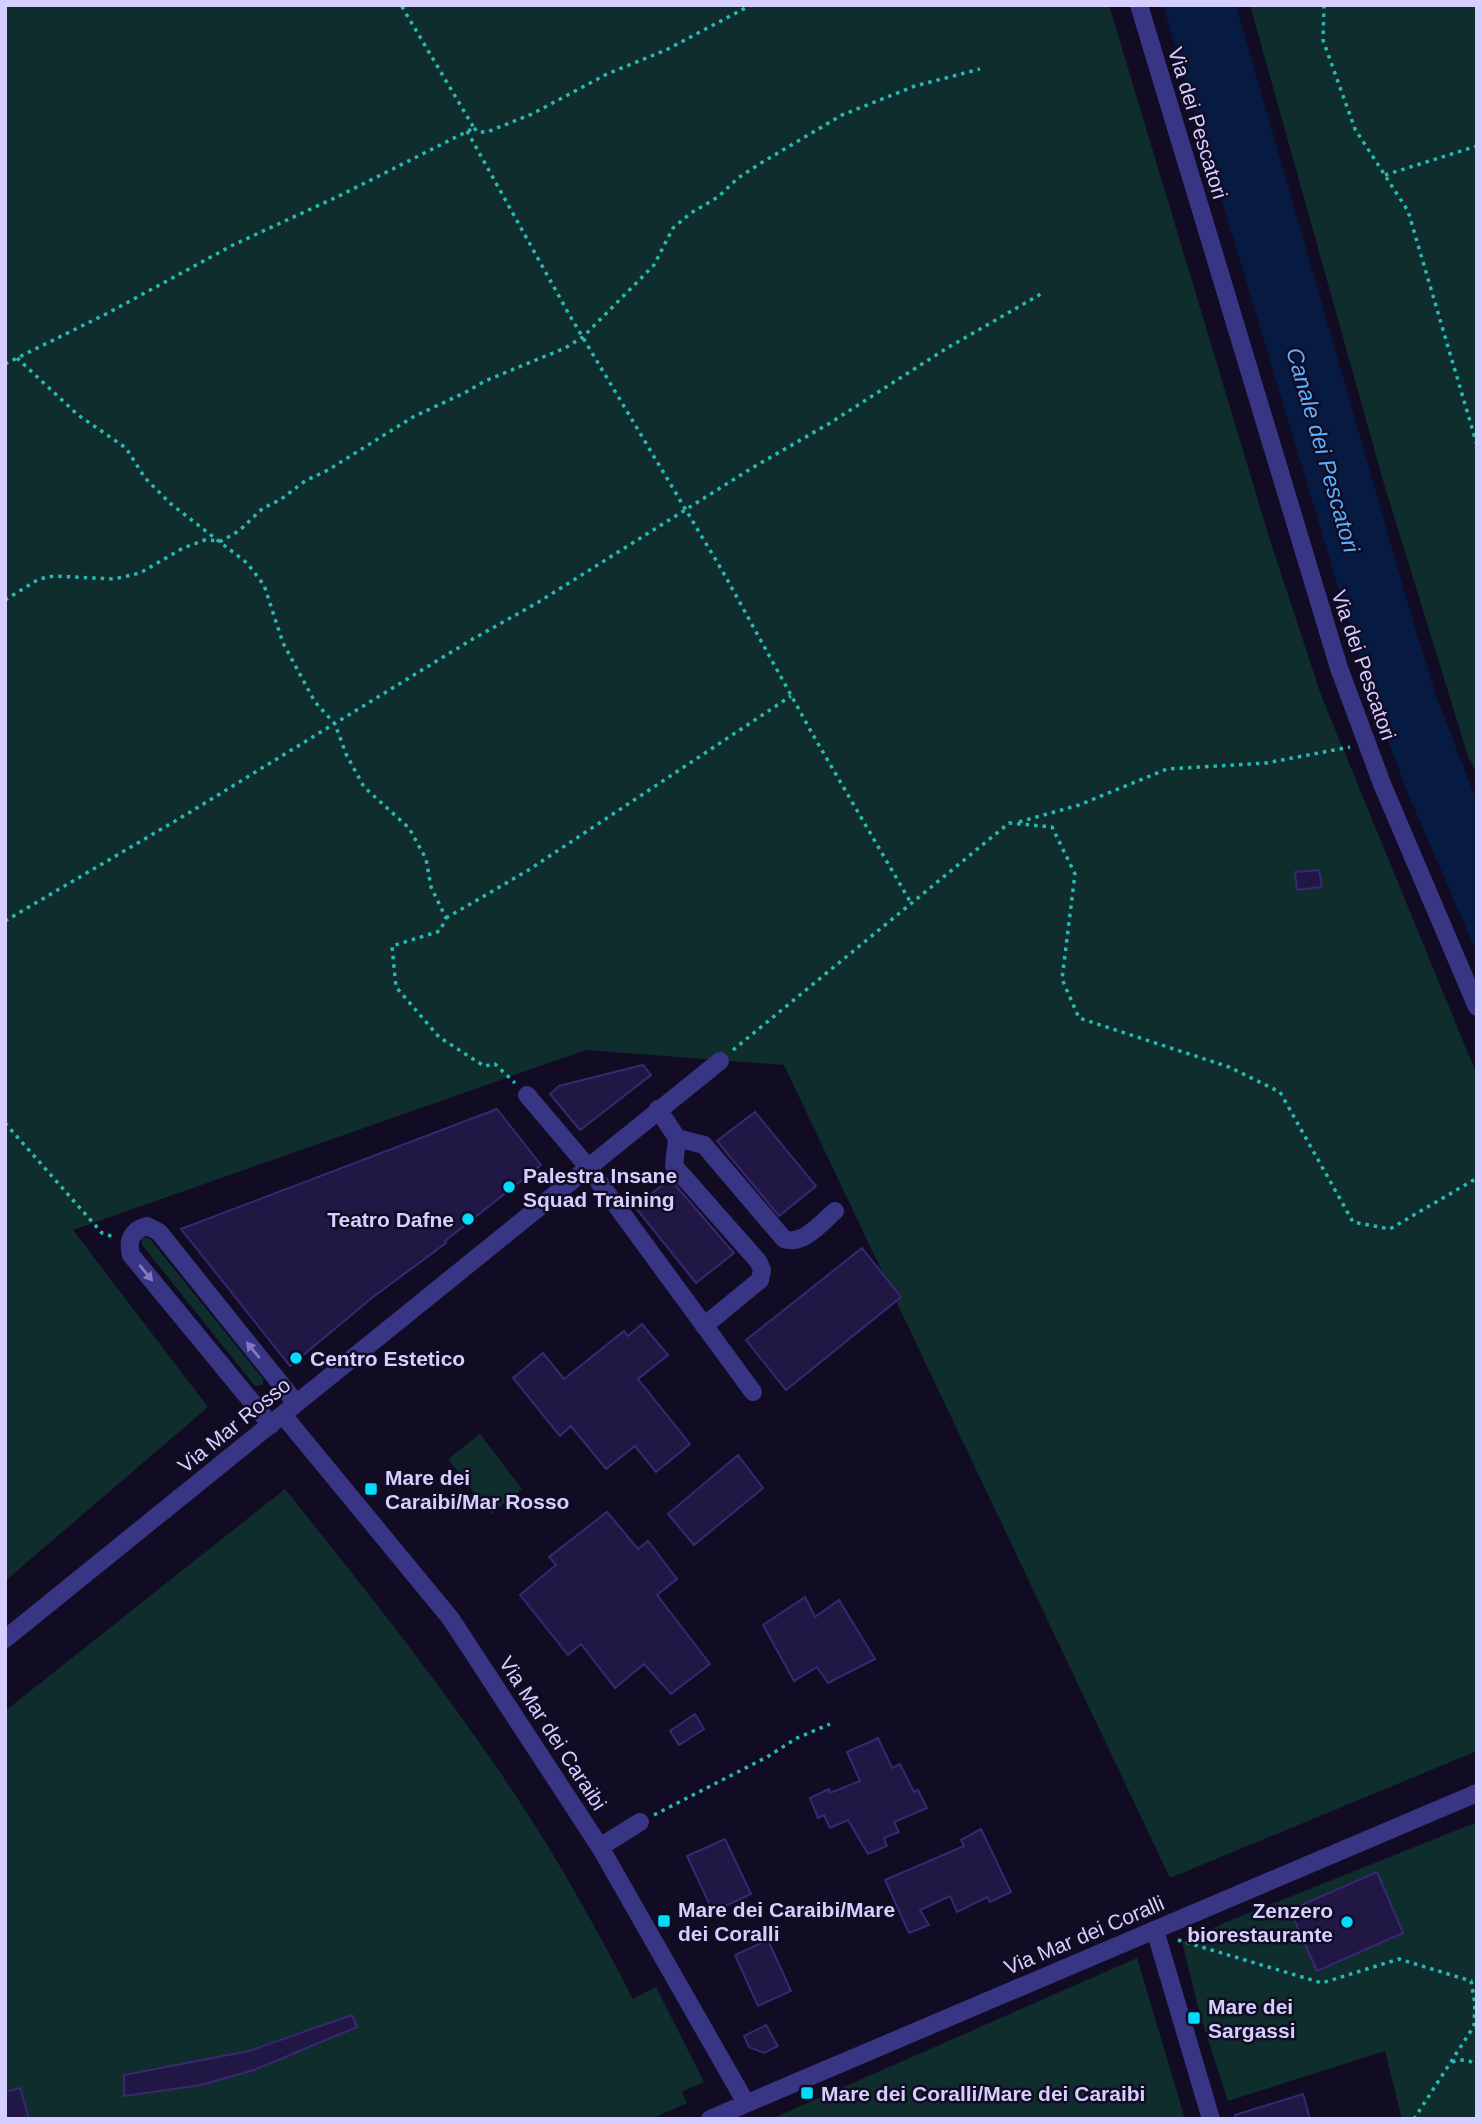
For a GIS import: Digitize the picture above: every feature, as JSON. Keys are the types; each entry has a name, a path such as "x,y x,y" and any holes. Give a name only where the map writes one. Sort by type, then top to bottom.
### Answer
{"street":[{"name":"Via dei Pescatori","path":"1139,5 1321,614 1366,743 1477,1007"},
{"name":"Via Mar Rosso","path":"5,1639 720,1061"},
{"path":"527,1094 588,1167 753,1392"},
{"path":"658,1110 677,1138 674,1166 758,1261 762,1270 760,1280 704,1326"},
{"path":"677,1138 704,1145 784,1239 792,1242 800,1240 835,1211"},
{"name":"Via Mar dei Caraibi","path":"283,1414 159,1232 147,1226 135,1230 129,1242 131,1255 283,1414 443,1609 600,1847 746,2103"},
{"name":"Via Mar dei Coralli","path":"710,2119 1477,1793"},
{"path":"600,1847 640,1822"},
{"path":"1155,1931 1211,2119"}],"path":[{"path":"401,5 478,132 487,132 532,114 607,74 666,50 751,5"},
{"path":"1324,5 1323,40 1355,129 1408,211 1477,445"},
{"path":"5,600 38,579 54,576 114,579 139,573 183,548 205,540 221,541 239,531 263,508 413,417 466,393 485,381 565,348 583,337 654,265 674,229 691,213 718,197 738,178 842,115 915,86 980,68"},
{"path":"5,363 108,313 233,245 341,195 474,128"},
{"path":"467,131 583,337 686,510 911,903"},
{"path":"1385,174 1477,146"},
{"path":"5,921 187,814 471,640 548,597 947,348 1041,294"},
{"path":"17,358 78,415 126,448 145,478 171,504 247,563 264,585 283,643 315,702 335,724 346,754 364,787 409,828 426,859 431,887 446,918"},
{"path":"527,1094 495,1064 484,1066 439,1037 396,987 392,946 440,931 446,918 527,871 791,696"},
{"path":"1007,826 1079,805 1167,769 1266,763 1366,743"},
{"path":"720,1061 1009,823 1052,827 1075,874 1062,979 1079,1018 1228,1067 1280,1092 1353,1222 1390,1229 1477,1178"},
{"path":"5,1123 102,1233 129,1242"},
{"path":"640,1822 767,1757 797,1738 830,1724"},
{"path":"1155,1931 1322,1983 1399,1959 1471,1981 1477,1978"},
{"path":"1414,2119 1474,2026 1475,2004 1471,1981"},
{"path":"1450,2063 1459,2060 1472,2062 1477,2066"}],"green space":[{"path":"5,5 1109,5 1269,537 1321,695 1477,1075 1477,1751 1170,1878 784,1065 586,1050 73,1230 208,1407 5,1581"},
{"path":"1250,5 1477,5 1477,775 1468,756 1384,484"},
{"path":"141,1239 150,1239 263,1379 263,1385 255,1386 142,1245"},
{"path":"480,1434 522,1489 491,1514 448,1459"},
{"path":"285,1489 404,1640 489,1756 562,1870 633,1999 656,1987 704,2082 682,2092 687,2103 651,2119 5,2119 5,1711"},
{"path":"1477,1822 1477,2119 1402,2119 1385,2051 1228,2101 1200,2015 1182,1942"},
{"path":"1137,1958 1185,2119 771,2119"}],"water":[{"name":"Canale dei Pescatori","path":"1163,5 1236,5 1415,628 1437,698 1477,802 1477,953 1411,801 1371,696"}],"building":[{"path":"1319,870 1322,887 1297,890 1295,872"},
{"path":"643,1065 651,1075 580,1130 550,1094 559,1086"},
{"path":"497,1109 541,1165 290,1366 181,1229"},
{"path":"755,1112 816,1186 779,1216 717,1141"},
{"path":"670,1179 734,1253 696,1283 635,1207"},
{"path":"862,1248 901,1297 786,1390 746,1340"},
{"path":"642,1324 668,1355 638,1379 690,1444 656,1472 635,1446 606,1469 571,1426 560,1436 513,1378 543,1353 564,1379 624,1331 628,1336"},
{"path":"738,1455 763,1488 694,1545 668,1514"},
{"path":"607,1512 638,1549 648,1541 677,1579 657,1595 710,1664 671,1694 644,1664 615,1688 581,1644 568,1655 520,1595 556,1565 549,1557"},
{"path":"805,1597 815,1617 839,1600 875,1659 828,1683 817,1667 794,1681 763,1625"},
{"path":"695,1714 704,1729 679,1745 670,1731"},
{"path":"878,1738 892,1768 900,1764 914,1792 918,1790 927,1808 894,1822 899,1832 884,1838 887,1846 868,1854 848,1820 830,1828 824,1815 818,1818 810,1798 829,1789 830,1793 860,1781 847,1752"},
{"path":"981,1829 1011,1892 990,1902 987,1897 957,1912 950,1896 920,1910 929,1925 909,1933 885,1880 964,1846 961,1840"},
{"path":"725,1839 751,1894 713,1912 687,1856"},
{"name":"Zenzero biorestaurante","path":"1377,1872 1403,1933 1317,1971 1290,1910"},
{"path":"768,1940 791,1991 758,2006 735,1955"},
{"path":"352,2015 357,2027 254,2070 201,2085 124,2096 124,2075 249,2051"},
{"path":"766,2025 778,2046 764,2053 749,2047 744,2036"},
{"path":"20,2088 29,2119 5,2119 5,2092"},
{"path":"1303,2094 1310,2119 1236,2119 1235,2115"}],"place":[{"name":"Palestra Insane Squad Training","path":"509,1187"},
{"name":"Teatro Dafne","path":"468,1219"},
{"name":"Centro Estetico","path":"296,1358"},
{"name":"Mare dei Caraibi/Mar Rosso","path":"371,1489"},
{"name":"Mare dei Caraibi/Mare dei Coralli","path":"664,1921"},
{"name":"Zenzero biorestaurante","path":"1347,1922"},
{"name":"Mare dei Sargassi","path":"1194,2018"},
{"name":"Mare dei Coralli/Mare dei Caraibi","path":"807,2093"}]}
